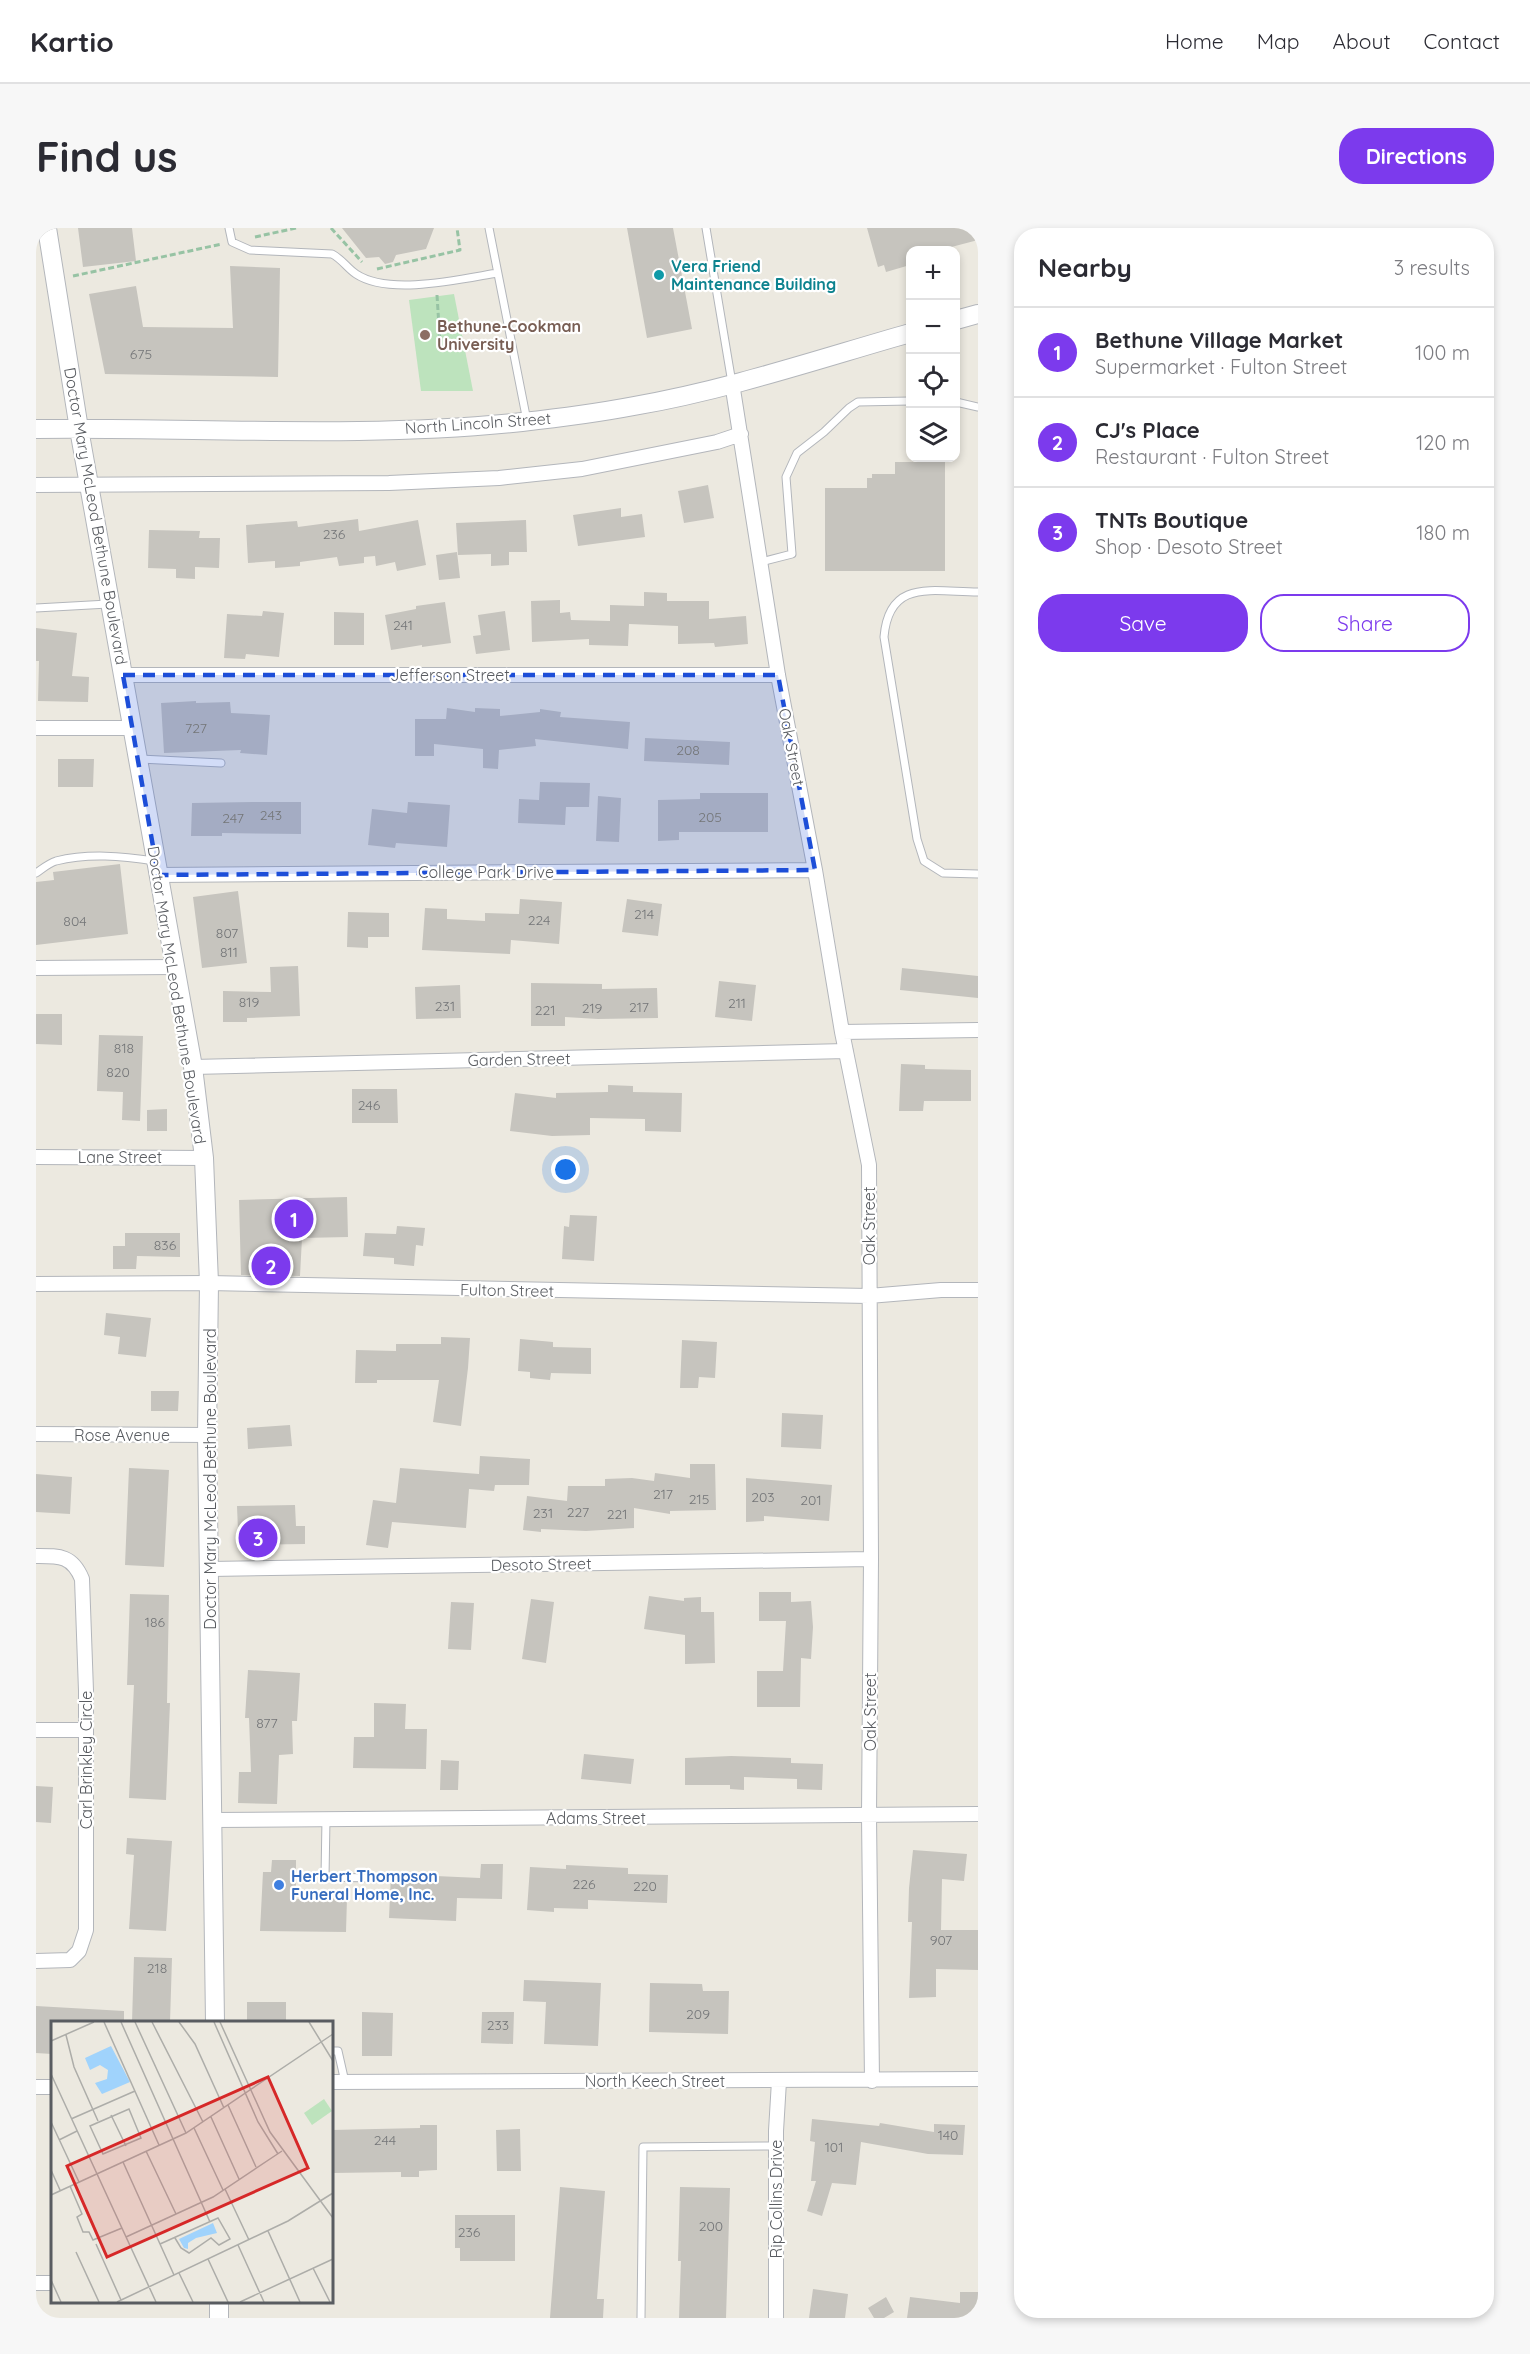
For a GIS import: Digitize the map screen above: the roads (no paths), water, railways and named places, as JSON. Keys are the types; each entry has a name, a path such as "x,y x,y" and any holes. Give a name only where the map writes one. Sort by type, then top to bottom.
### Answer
{"street":[{"name":"Doctor Mary McLeod Bethune Boulevard","path":"47,228 89,484 193,1067 204,1158 209,1283 207,1435 215,2021"},
{"path":"960,319 978,314"},
{"name":"North Lincoln Street","path":"36,429 343,430 432,428 528,421 635,406 732,383 906,334"},
{"name":"Oak Street","path":"732,383 778,675 815,870 842,1032 869,1165 871,1559 869,1816 872,2081"},
{"path":"36,484 389,483 499,478 582,469 717,442 741,434"},
{"name":"Jefferson Street","path":"123,675 778,675"},
{"path":"36,728 133,728"},
{"name":"College Park Drive","path":"157,868 815,870"},
{"path":"36,968 174,967"},
{"path":"842,1032 978,1030"},
{"name":"Garden Street","path":"193,1067 846,1050"},
{"name":"Lane Street","path":"36,1157 204,1158"},
{"name":"Fulton Street","path":"36,1284 209,1283 869,1296 941,1290 978,1290"},
{"name":"Rose Avenue","path":"36,1434 207,1435"},
{"name":"Carl Brinkley Circle","path":"36,1556 65,1558 77,1567 82,1579 86,1730 86,1930 79,1951 70,1960 36,1962"},
{"name":"Desoto Street","path":"210,1569 871,1559"},
{"path":"36,1730 86,1730"},
{"name":"Adams Street","path":"213,1820 978,1814"},
{"name":"North Keech Street","path":"338,2082 978,2079"},
{"name":"Rip Collins Drive","path":"776,2318 776,2146 779,2081"}],"lane":[{"path":"229,228 232,242 250,250 332,254 357,274 380,283 437,284 497,273"},
{"path":"489,228 528,421"},
{"path":"706,228 732,383"},
{"path":"761,562 792,554 786,477 797,453 858,402 906,401"},
{"path":"960,403 978,407"},
{"path":"978,591 916,592 902,596 888,613 884,637 917,839 924,861 943,873 978,874"},
{"path":"36,608 110,604"},
{"path":"138,759 221,763"},
{"path":"36,873 54,861 95,856 120,855 157,868"},
{"path":"326,1819 325,1877 371,1878"},
{"path":"333,2051 338,2051 338,2082"},
{"path":"641,2318 643,2147 776,2146"}],"place":[{"name":"Vera Friend Maintenance Building","path":"659,275"},
{"name":"Bethune-Cookman University","path":"425,335"},
{"name":"Bethune Village Market","path":"294,1219"},
{"name":"CJ's Place","path":"271,1266"},
{"name":"TNTs Boutique","path":"258,1538"},
{"name":"Herbert Thompson Funeral Home, Inc.","path":"279,1885"}]}
